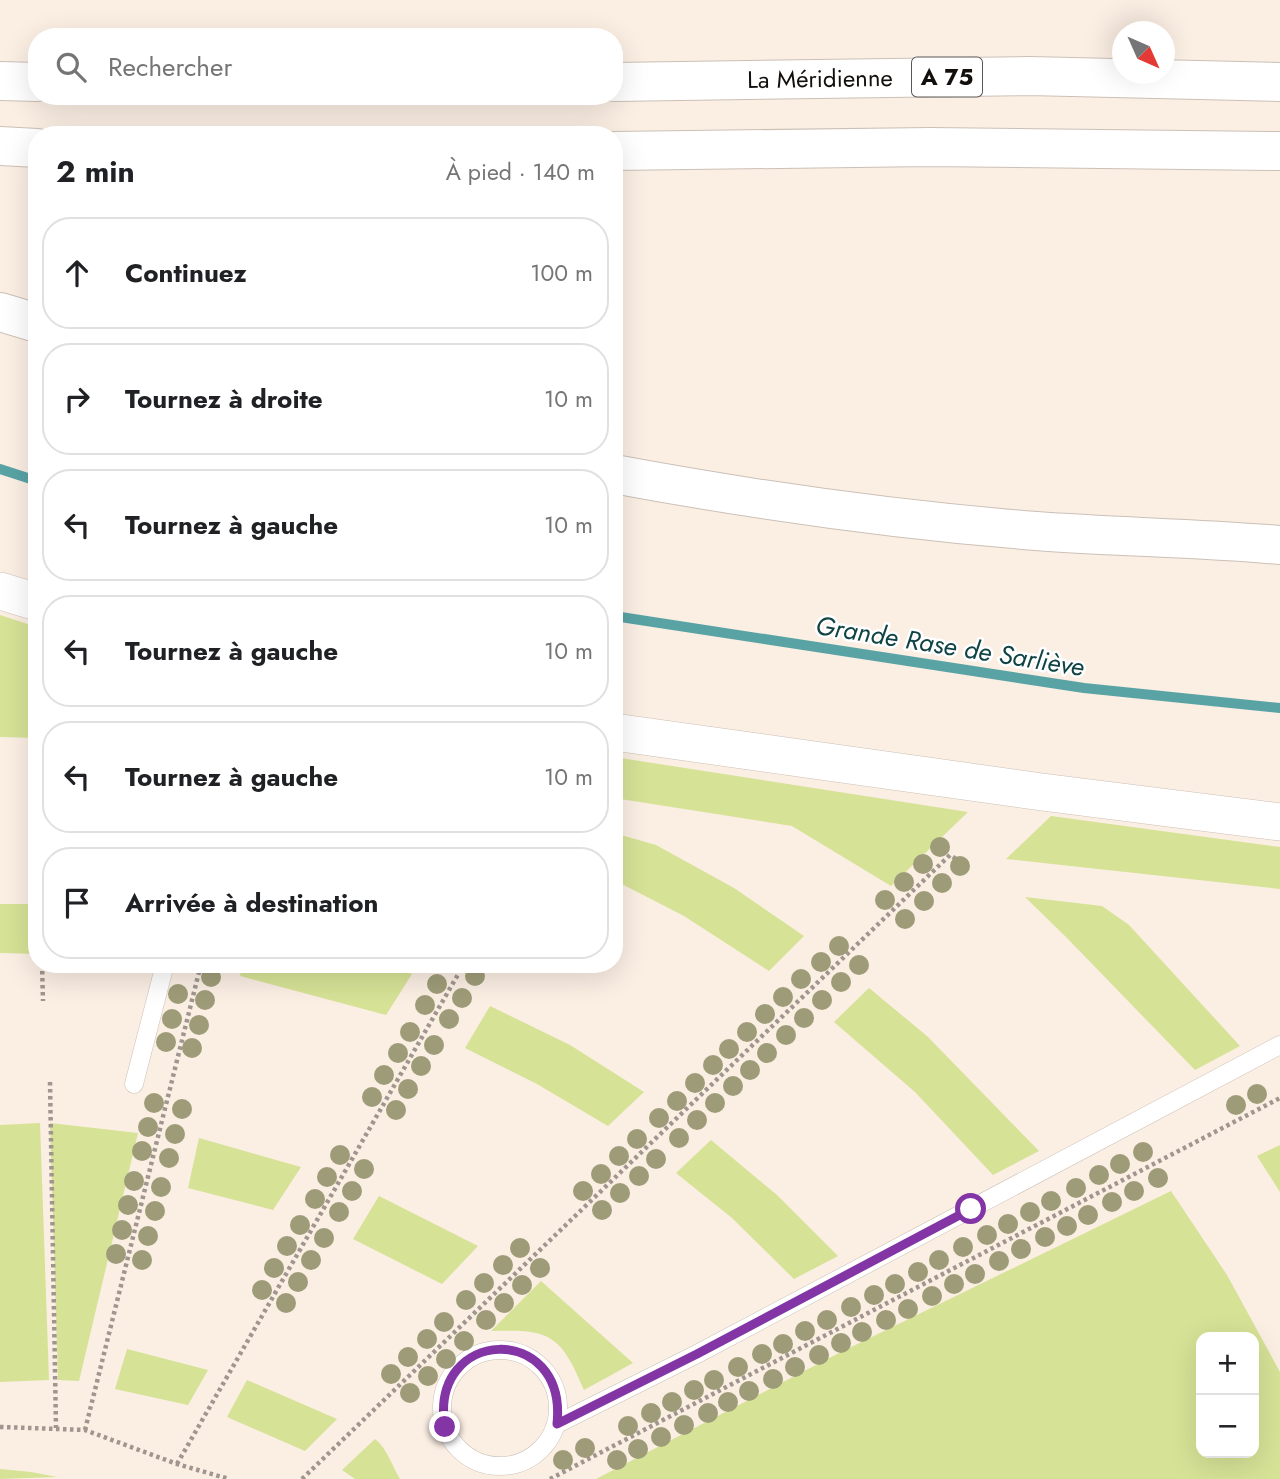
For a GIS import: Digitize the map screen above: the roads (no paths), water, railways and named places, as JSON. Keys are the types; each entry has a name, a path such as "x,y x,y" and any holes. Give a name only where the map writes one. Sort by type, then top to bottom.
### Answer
{"highway":[{"name":"La Méridienne","path":"623,82 1029,76 1280,82"},
{"path":"0,81 28,82"},
{"path":"0,146 28,148"},
{"path":"623,151 930,147 1280,151"},
{"path":"0,312 28,320"},
{"path":"623,476 724,495 889,517 1038,531 1269,542"}],"street":[{"path":"0,591 28,599"},
{"path":"623,733 1028,791 1280,822"}],"lane":[{"path":"134,1084 163,973"},
{"path":"557,1424 559,1404 554,1384 543,1367 527,1355 508,1349 487,1350 468,1358 454,1372 444,1390 442,1409 445,1427 453,1443 467,1456 483,1464 502,1466 520,1463 536,1454 549,1441 557,1424 697,1354 1280,1045"}],"waterway":[{"name":"Grande Rase de Sarliève","path":"0,469 28,478"},
{"name":"Grande Rase de Sarliève","path":"623,617 1084,688 1280,708"}]}
